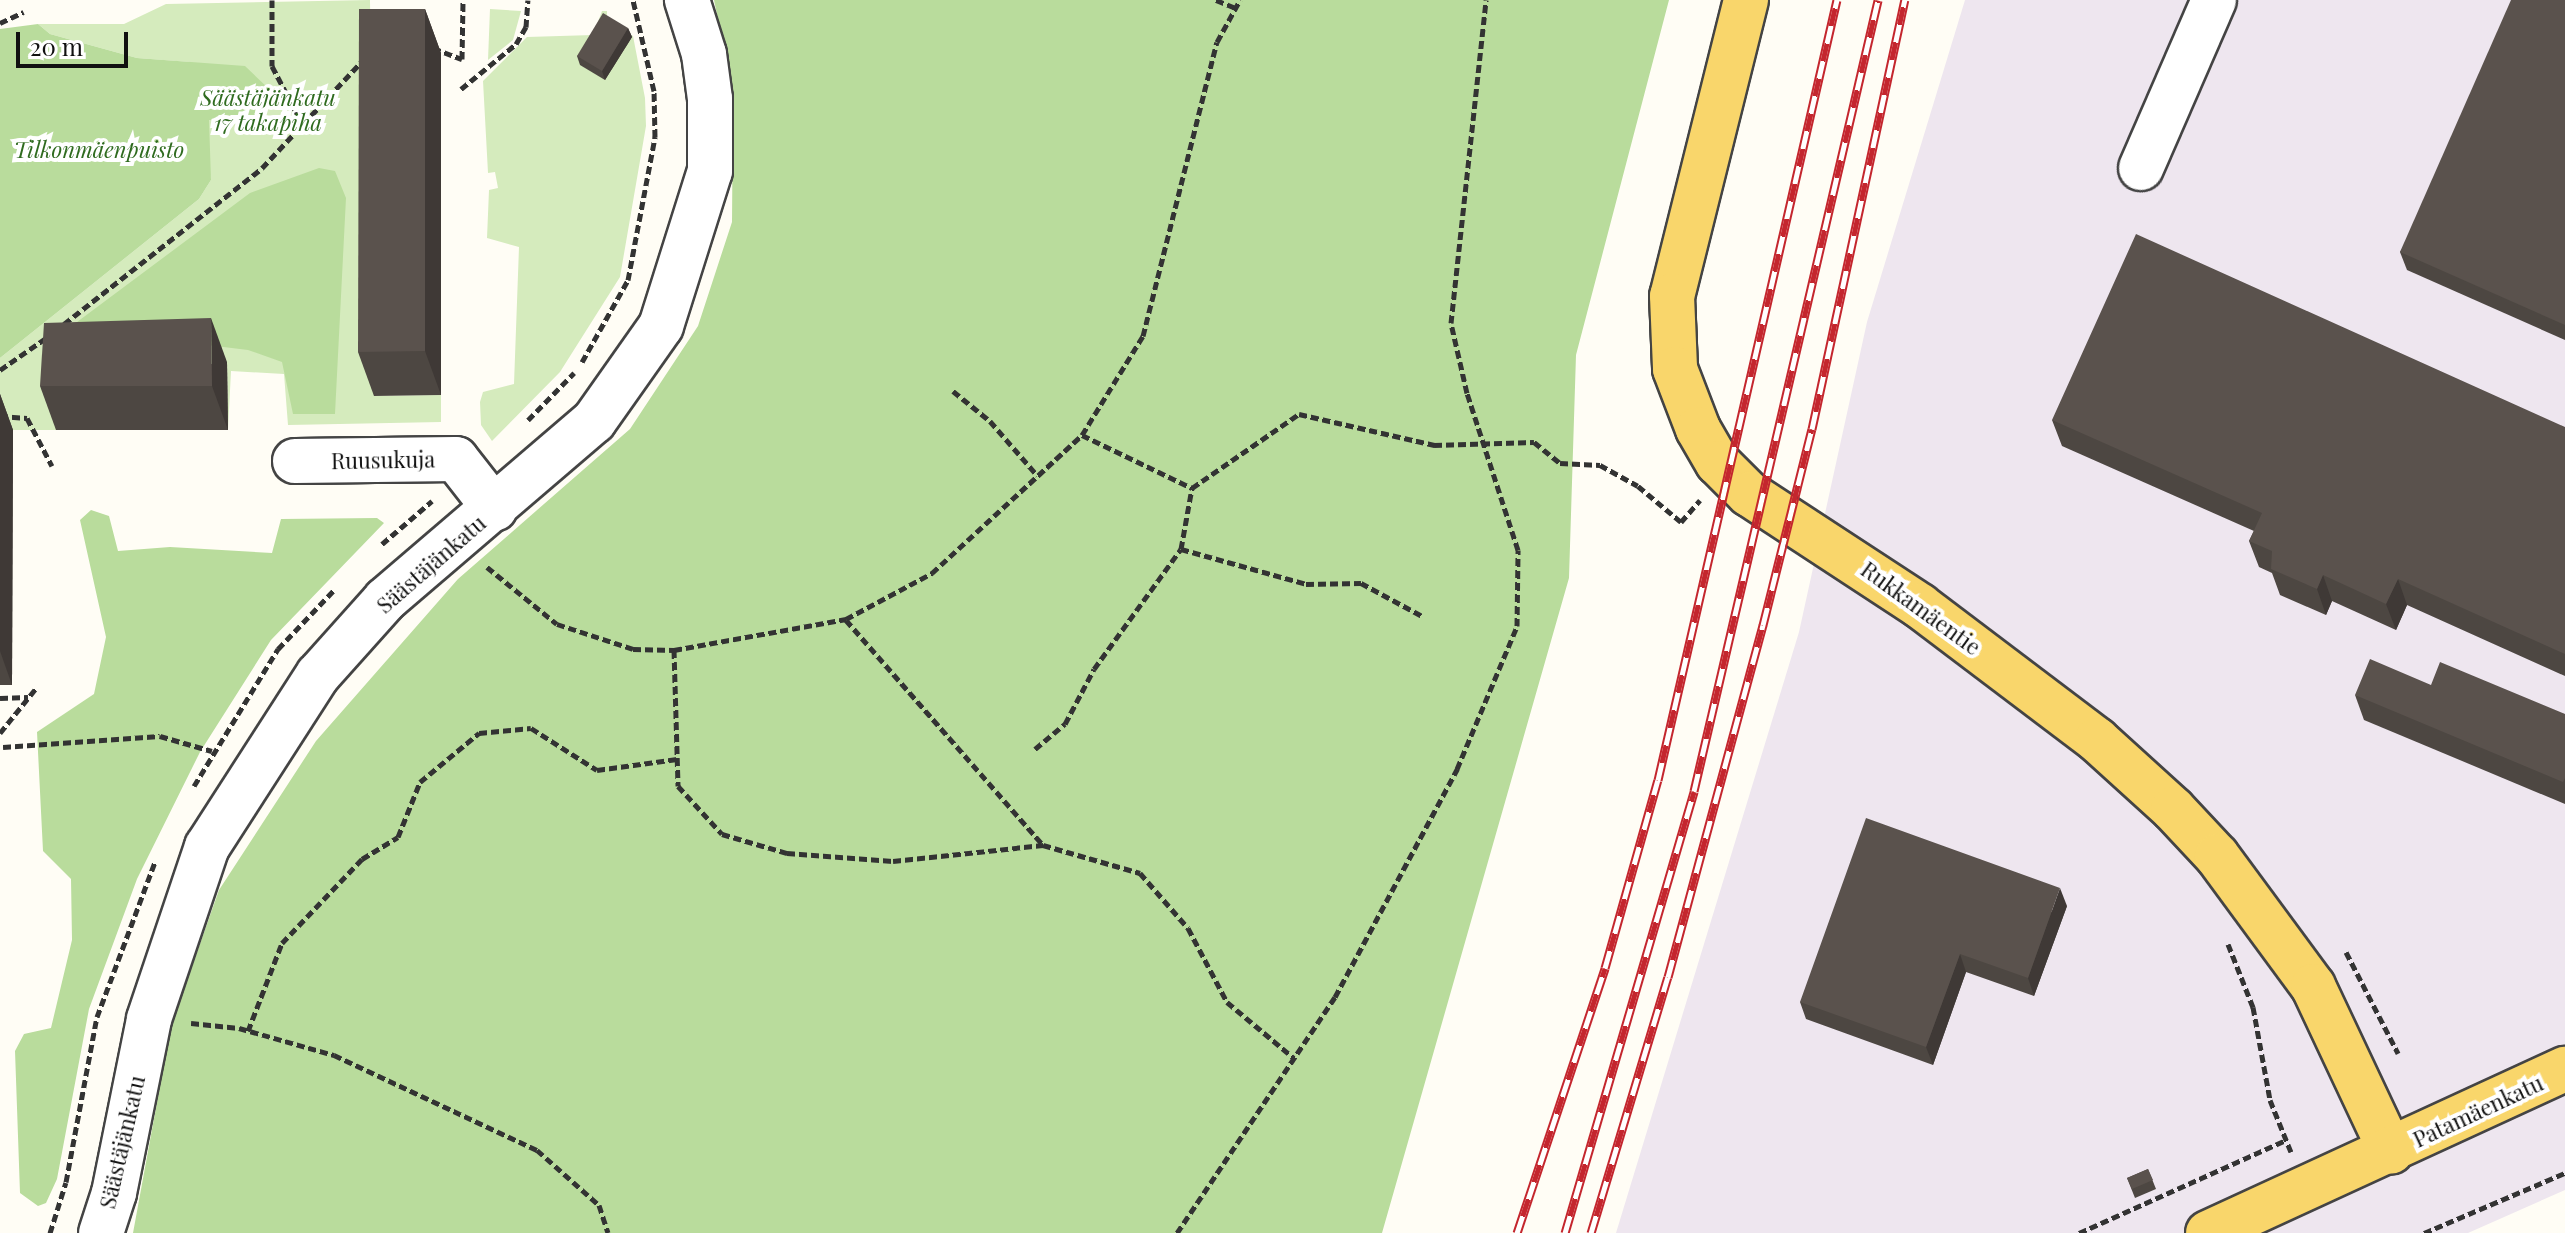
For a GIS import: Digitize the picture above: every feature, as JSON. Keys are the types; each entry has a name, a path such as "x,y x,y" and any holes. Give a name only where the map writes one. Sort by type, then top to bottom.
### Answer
{"main road":[{"name":"Rukkamäentie","path":"1746,0 1672,296 1675,369 1698,429 1718,463 1749,494 1920,606 2097,740 2173,809 2217,856 2313,986 2391,1152"},
{"name":"Patamäenkatu","path":"2208,1233 2391,1152 2565,1069"}],"street":[{"name":"Säästäjänkatu","path":"101,1233 114,1193 149,1019 207,847 318,675 385,600 495,509 594,421 661,326 710,171 704,54 687,0"},
{"path":"2141,168 2214,0"},
{"name":"Ruusukuja","path":"295,461 456,459 495,509"}],"path":[{"path":"272,0 272,66 304,127"},
{"path":"429,48 442,48 462,59 463,0"},
{"path":"461,89 516,44 526,27 528,0"},
{"path":"1216,0 1236,8"},
{"path":"408,519 454,543 557,624 633,649 674,650 846,619 932,573 1082,435 1143,336 1217,42 1240,0"},
{"path":"1177,1233 1335,997 1457,769 1517,626 1518,550 1467,393 1451,323 1486,0"},
{"path":"0,23 24,12"},
{"path":"60,327 262,168 304,127 374,48"},
{"path":"0,370 49,335"},
{"path":"953,391 990,421 1037,475"},
{"path":"1035,749 1065,724 1094,669 1181,549 1192,488 1299,414 1434,445 1484,440 1534,442 1560,463 1600,465 1638,486 1681,522 1704,496"},
{"path":"0,416 27,418 52,466"},
{"path":"1082,435 1192,488"},
{"path":"1181,549 1306,584 1361,583 1422,616"},
{"path":"846,619 1043,845"},
{"path":"674,650 678,786 722,834 787,853 893,861 1043,845 1140,873 1188,928 1227,1002 1294,1058"},
{"path":"0,733 37,687"},
{"path":"0,698 29,697"},
{"path":"248,1031 282,943 362,859 398,837 420,782 479,733 531,728 597,770 677,759"},
{"path":"3,747 160,736 212,751"},
{"path":"2079,1233 2286,1140 2270,1100 2253,1007 2222,934"},
{"path":"2346,952 2398,1053"},
{"path":"149,1019 248,1031 334,1055 537,1150 599,1205 608,1233"},
{"path":"2424,1233 2565,1173"}],"shaded area":[{"path":"1965,0 2565,0 2565,1190 2468,1233 1616,1233 1799,632 1867,322"}],"green space":[{"name":"Säästäjänkatu 17 takapiha","path":"370,0 375,396 441,395 441,422 288,425 284,374 231,371 228,430 227,362 56,430 0,430 0,358 199,199 211,180 190,62 137,58 50,34 38,24 124,24 166,4"},
{"path":"714,0 1669,0 1576,355 1569,578 1382,1233 133,1233 171,1026 219,890 316,741 458,579 630,429 698,326 732,222 733,92"},
{"path":"490,9 521,11 513,40 488,60"},
{"path":"602,11 607,11 607,22 633,36 645,98 646,126 620,277 560,372 492,441 481,425 480,402 483,392 514,384 519,247 487,238 489,190 498,188 495,172 488,173 483,81 527,37 593,35"},
{"name":"Tilkonmäenpuisto","path":"38,24 50,34 137,58 245,66 269,89 267,109 256,122 209,120 211,180 199,199 0,358 0,29"},
{"path":"319,168 335,171 346,198 335,414 293,414 282,362 248,350 69,328 250,193"},
{"path":"91,510 109,516 118,551 170,547 272,553 281,519 377,518 384,523 271,640 200,752 137,879 89,1009 57,1179 46,1203 38,1206 20,1193 15,1051 24,1034 51,1028 72,940 71,879 43,851 37,732 94,694 106,637 80,520"}],"building":[{"path":"2511,0 2565,0 2565,325 2400,252"},
{"path":"359,9 425,9 425,351 358,352"},
{"path":"603,13 628,28 602,71 577,56"},
{"path":"2136,234 2565,427 2565,654 2398,579 2386,604 2323,575 2317,589 2271,569 2272,551 2249,541 2262,513 2052,420"},
{"path":"211,318 212,386 40,386 44,323"},
{"path":"2370,659 2431,685 2440,662 2565,714 2563,782 2355,695"},
{"path":"1866,818 2060,888 2028,978 1960,954 1926,1047 1800,1002"},
{"path":"2148,1169 2153,1180 2132,1189 2127,1178"}],"railway":[{"path":"1517,1233 1605,968 1658,780 1837,0"},
{"path":"1565,1233 1694,791 1878,0"},
{"path":"1591,1233 1668,977 1763,625 1812,429 1905,0"}]}
